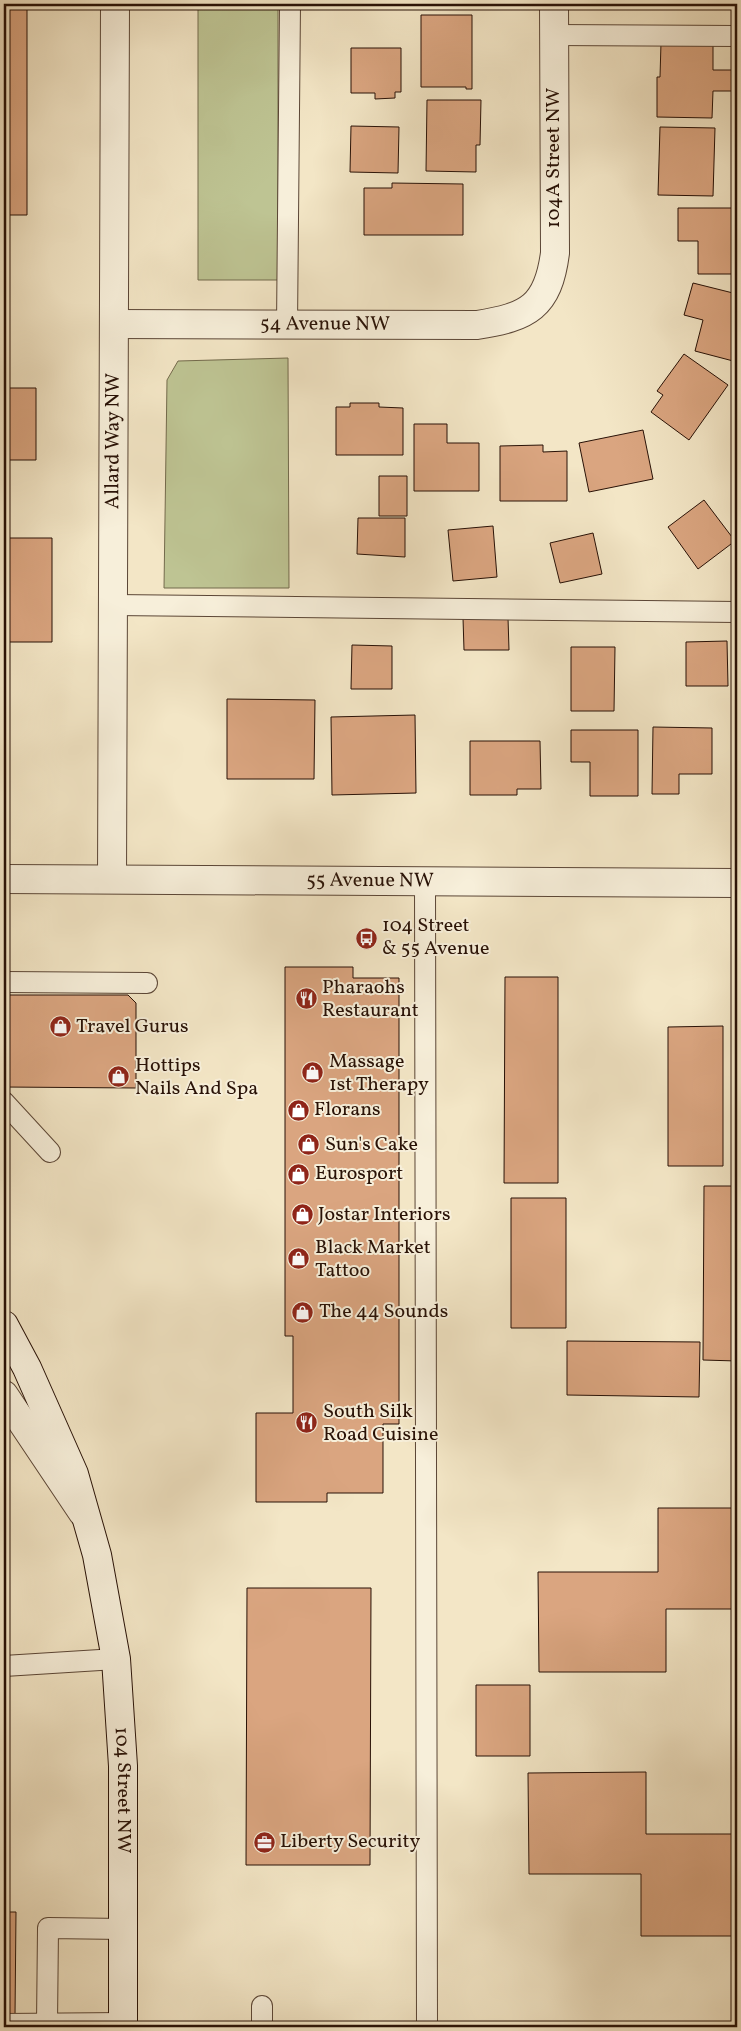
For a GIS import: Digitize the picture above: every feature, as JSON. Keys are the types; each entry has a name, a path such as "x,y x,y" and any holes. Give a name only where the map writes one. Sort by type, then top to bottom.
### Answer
{"street":[{"name":"Allard Way NW","path":"112,878 116,4"},
{"name":"104A Street NW","path":"533,306 544,291 552,273 555,253 554,4"},
{"name":"54 Avenue NW","path":"114,324 287,326 477,325 519,316 533,306"},
{"name":"55 Avenue NW","path":"4,879 112,878 737,883"},
{"name":"104 Street NW","path":"4,1325 27,1368 62,1443 88,1521 97,1555 116,1659 122,1766 123,2025"},
{"path":"4,1395 88,1521"}],"lane":[{"path":"287,326 290,4"},
{"path":"554,35 737,36"},
{"path":"114,605 737,612"},
{"path":"425,881 427,2027"},
{"path":"4,982 147,983"},
{"path":"4,1102 50,1152"},
{"path":"4,1666 116,1659"},
{"path":"48,2024 48,1928 123,1929"},
{"path":"262,2006 262,2027"},
{"path":"4,2024 123,2025"}],"green space":[{"path":"198,4 278,4 278,280 198,280"},
{"path":"288,358 289,588 164,588 167,380 178,361"}],"building":[{"path":"4,4 27,4 27,215 4,215"},
{"path":"391,4 391,5 351,5"},
{"path":"421,15 472,15 472,89 466,89 466,87 421,87"},
{"path":"661,43 713,44 713,70 732,70 732,91 713,91 712,118 657,117 657,77 660,77"},
{"path":"351,48 401,48 401,92 395,92 395,98 375,99 375,93 351,93"},
{"path":"427,100 481,100 480,145 476,145 476,172 426,171"},
{"path":"351,126 399,127 398,173 350,172"},
{"path":"660,127 715,128 713,196 658,195"},
{"path":"392,183 463,184 463,235 364,235 364,188 392,188"},
{"path":"678,208 737,208 737,274 698,274 698,241 678,241"},
{"path":"693,283 737,294 737,362 695,351 703,320 684,315"},
{"path":"684,354 728,385 689,440 651,412 663,395 657,391"},
{"path":"4,388 36,388 36,460 4,460"},
{"path":"350,403 379,403 379,407 403,408 403,455 336,455 336,407 350,407"},
{"path":"414,424 447,424 447,443 479,443 479,491 414,491"},
{"path":"643,430 653,479 589,492 579,443"},
{"path":"543,445 543,452 567,451 567,501 500,501 500,446"},
{"path":"379,476 407,476 407,516 379,516"},
{"path":"704,500 735,541 698,569 668,527"},
{"path":"358,518 405,518 405,557 357,554"},
{"path":"493,526 497,577 453,581 448,530"},
{"path":"593,533 602,574 560,583 550,543"},
{"path":"4,538 52,538 52,642 4,642"},
{"path":"463,618 508,618 509,650 464,650"},
{"path":"727,641 728,686 686,686 686,642"},
{"path":"352,645 392,646 392,689 351,689"},
{"path":"571,647 615,647 614,711 571,711"},
{"path":"227,699 315,700 314,779 227,779"},
{"path":"415,715 416,793 332,795 331,717"},
{"path":"653,727 712,728 712,774 679,774 679,794 652,794"},
{"path":"571,730 638,730 638,796 590,796 590,762 571,762"},
{"path":"470,741 540,741 541,789 517,789 517,795 470,795"},
{"path":"285,967 353,967 353,978 399,978 399,1424 383,1424 383,1493 327,1493 327,1502 256,1502 256,1413 293,1413 293,1336 285,1336"},
{"path":"505,977 558,977 558,1183 504,1183"},
{"path":"4,995 128,995 136,1003 136,1088 4,1087"},
{"path":"723,1026 723,1166 668,1166 668,1027"},
{"path":"704,1186 737,1186 737,1361 703,1360"},
{"path":"511,1198 566,1198 566,1328 511,1328"},
{"path":"567,1341 700,1342 699,1397 567,1395"},
{"path":"658,1508 737,1508 737,1609 666,1609 666,1672 539,1672 538,1572 658,1572"},
{"path":"247,1588 371,1588 370,1865 246,1865"},
{"path":"476,1685 530,1685 530,1756 476,1756"},
{"path":"646,1772 646,1834 737,1834 737,1936 641,1936 641,1874 529,1874 528,1773"},
{"path":"4,1912 16,1912 15,2016 4,2016"}],"place":[{"name":"104 Street & 55 Avenue","path":"366,938"},
{"name":"Pharaohs Restaurant","path":"306,999"},
{"name":"Travel Gurus","path":"60,1027"},
{"name":"Massage 1st Therapy","path":"313,1073"},
{"name":"Hottips Nails And Spa","path":"119,1077"},
{"name":"Florans","path":"298,1110"},
{"name":"Sun's Cake","path":"309,1145"},
{"name":"Eurosport","path":"299,1174"},
{"name":"Jostar Interiors","path":"302,1215"},
{"name":"Black Market Tattoo","path":"299,1259"},
{"name":"The 44 Sounds","path":"303,1312"},
{"name":"South Silk Road Cuisine","path":"307,1423"},
{"name":"Liberty Security","path":"264,1842"}]}
